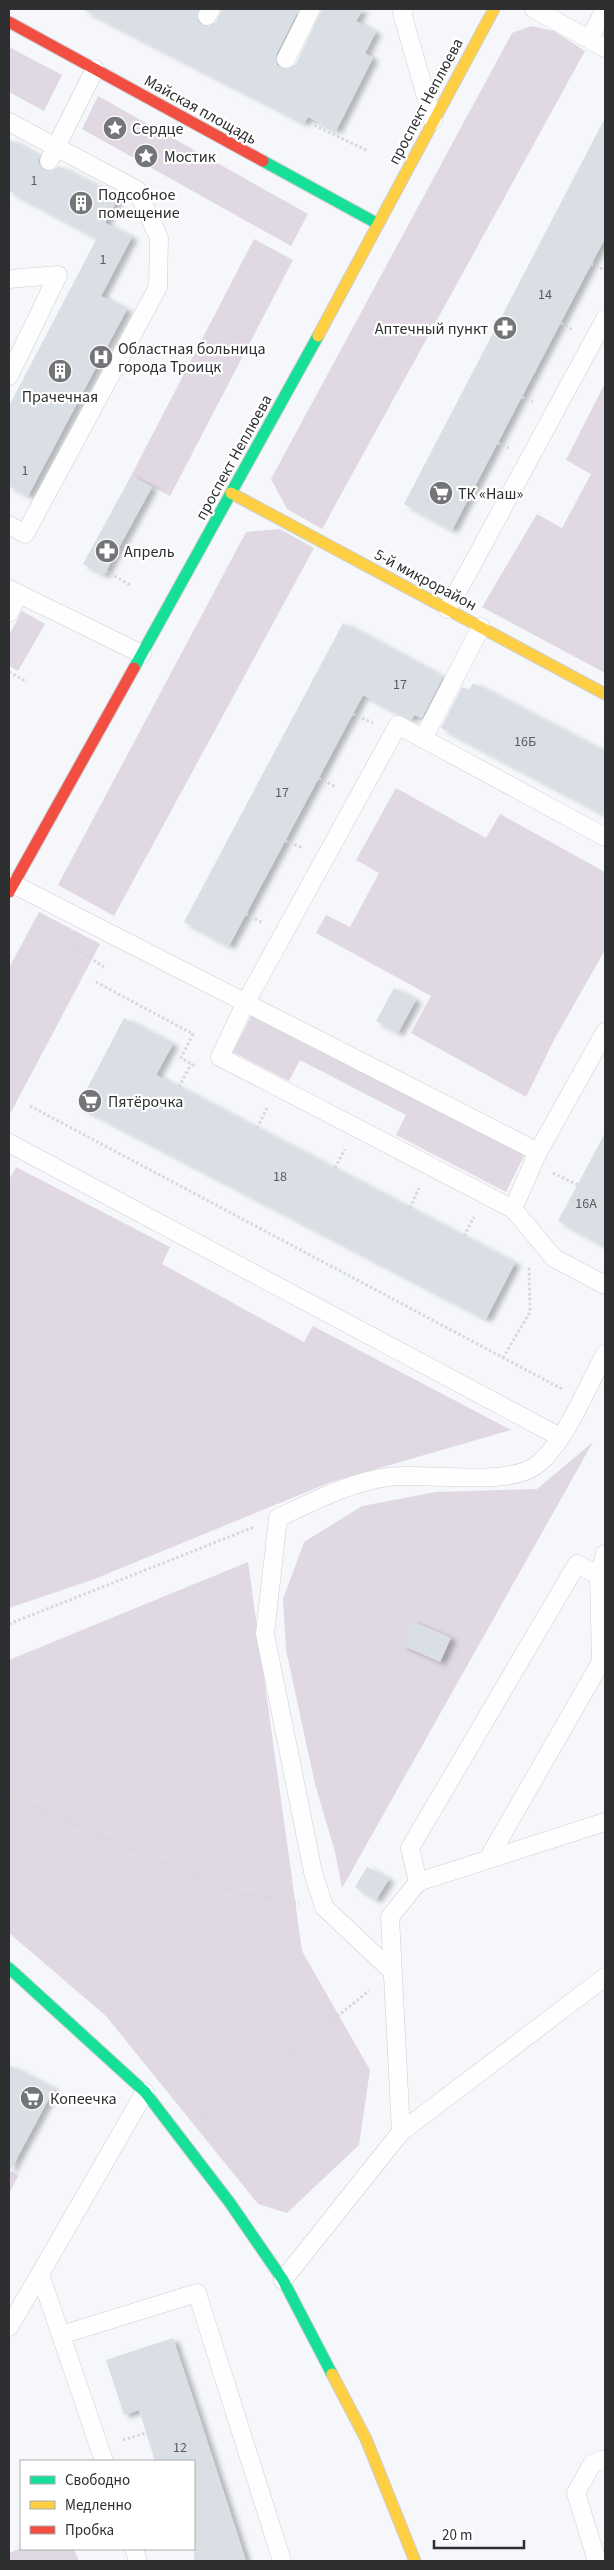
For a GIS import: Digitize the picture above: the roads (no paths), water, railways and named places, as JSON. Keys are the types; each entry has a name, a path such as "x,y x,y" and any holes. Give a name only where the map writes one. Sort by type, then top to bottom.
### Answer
{"street":[{"name":"проспект Неплюева","path":"11,888 142,654 494,9"},
{"name":"Майская площадь","path":"9,22 378,224"},
{"name":"5-й микрорайон","path":"231,492 605,694"},
{"path":"9,1968 145,2092 230,2203 283,2280 366,2439 415,2561"}],"lane":[{"path":"286,59 311,9"},
{"path":"404,9 402,13 433,122"},
{"path":"534,9 605,48"},
{"path":"589,39 605,10"},
{"path":"53,154 95,69"},
{"path":"9,122 53,154 137,190 159,238 158,287 25,534 9,525"},
{"path":"9,279 58,275 9,376"},
{"path":"448,609 605,319"},
{"path":"9,613 14,592 142,654"},
{"path":"423,739 481,627"},
{"path":"605,837 398,725 246,1002 220,1057 513,1209 554,1258 605,1285"},
{"path":"11,888 246,1002 538,1152"},
{"path":"513,1209 538,1152 605,1032"},
{"path":"9,1143 560,1438"},
{"path":"393,1972 324,1907 313,1872 265,1634 278,1518 330,1494 388,1477 507,1477 537,1465 560,1438 605,1354"},
{"path":"488,1859 601,1662 602,1582 605,1554"},
{"path":"418,1882 410,1848 577,1564 602,1582"},
{"path":"402,2132 390,1917 418,1882 605,1822"},
{"path":"283,2280 402,2132 605,1977"},
{"path":"9,2327 145,2092"},
{"path":"40,2274 104,2460"},
{"path":"61,2335 197,2293 282,2561"},
{"path":"597,2561 576,2493 592,2464 605,2459"}],"place":[{"name":"Сердце","path":"115,128"},
{"name":"Мостик","path":"146,156"},
{"name":"Подсобное помещение","path":"81,203"},
{"name":"Аптечный пункт","path":"505,328"},
{"name":"Областная больница города Троицк","path":"101,357"},
{"name":"Прачечная","path":"60,371"},
{"name":"ТК «Наш»","path":"441,493"},
{"name":"Апрель","path":"107,551"},
{"name":"Пятёрочка","path":"90,1101"},
{"name":"Копеечка","path":"32,2098"}]}
